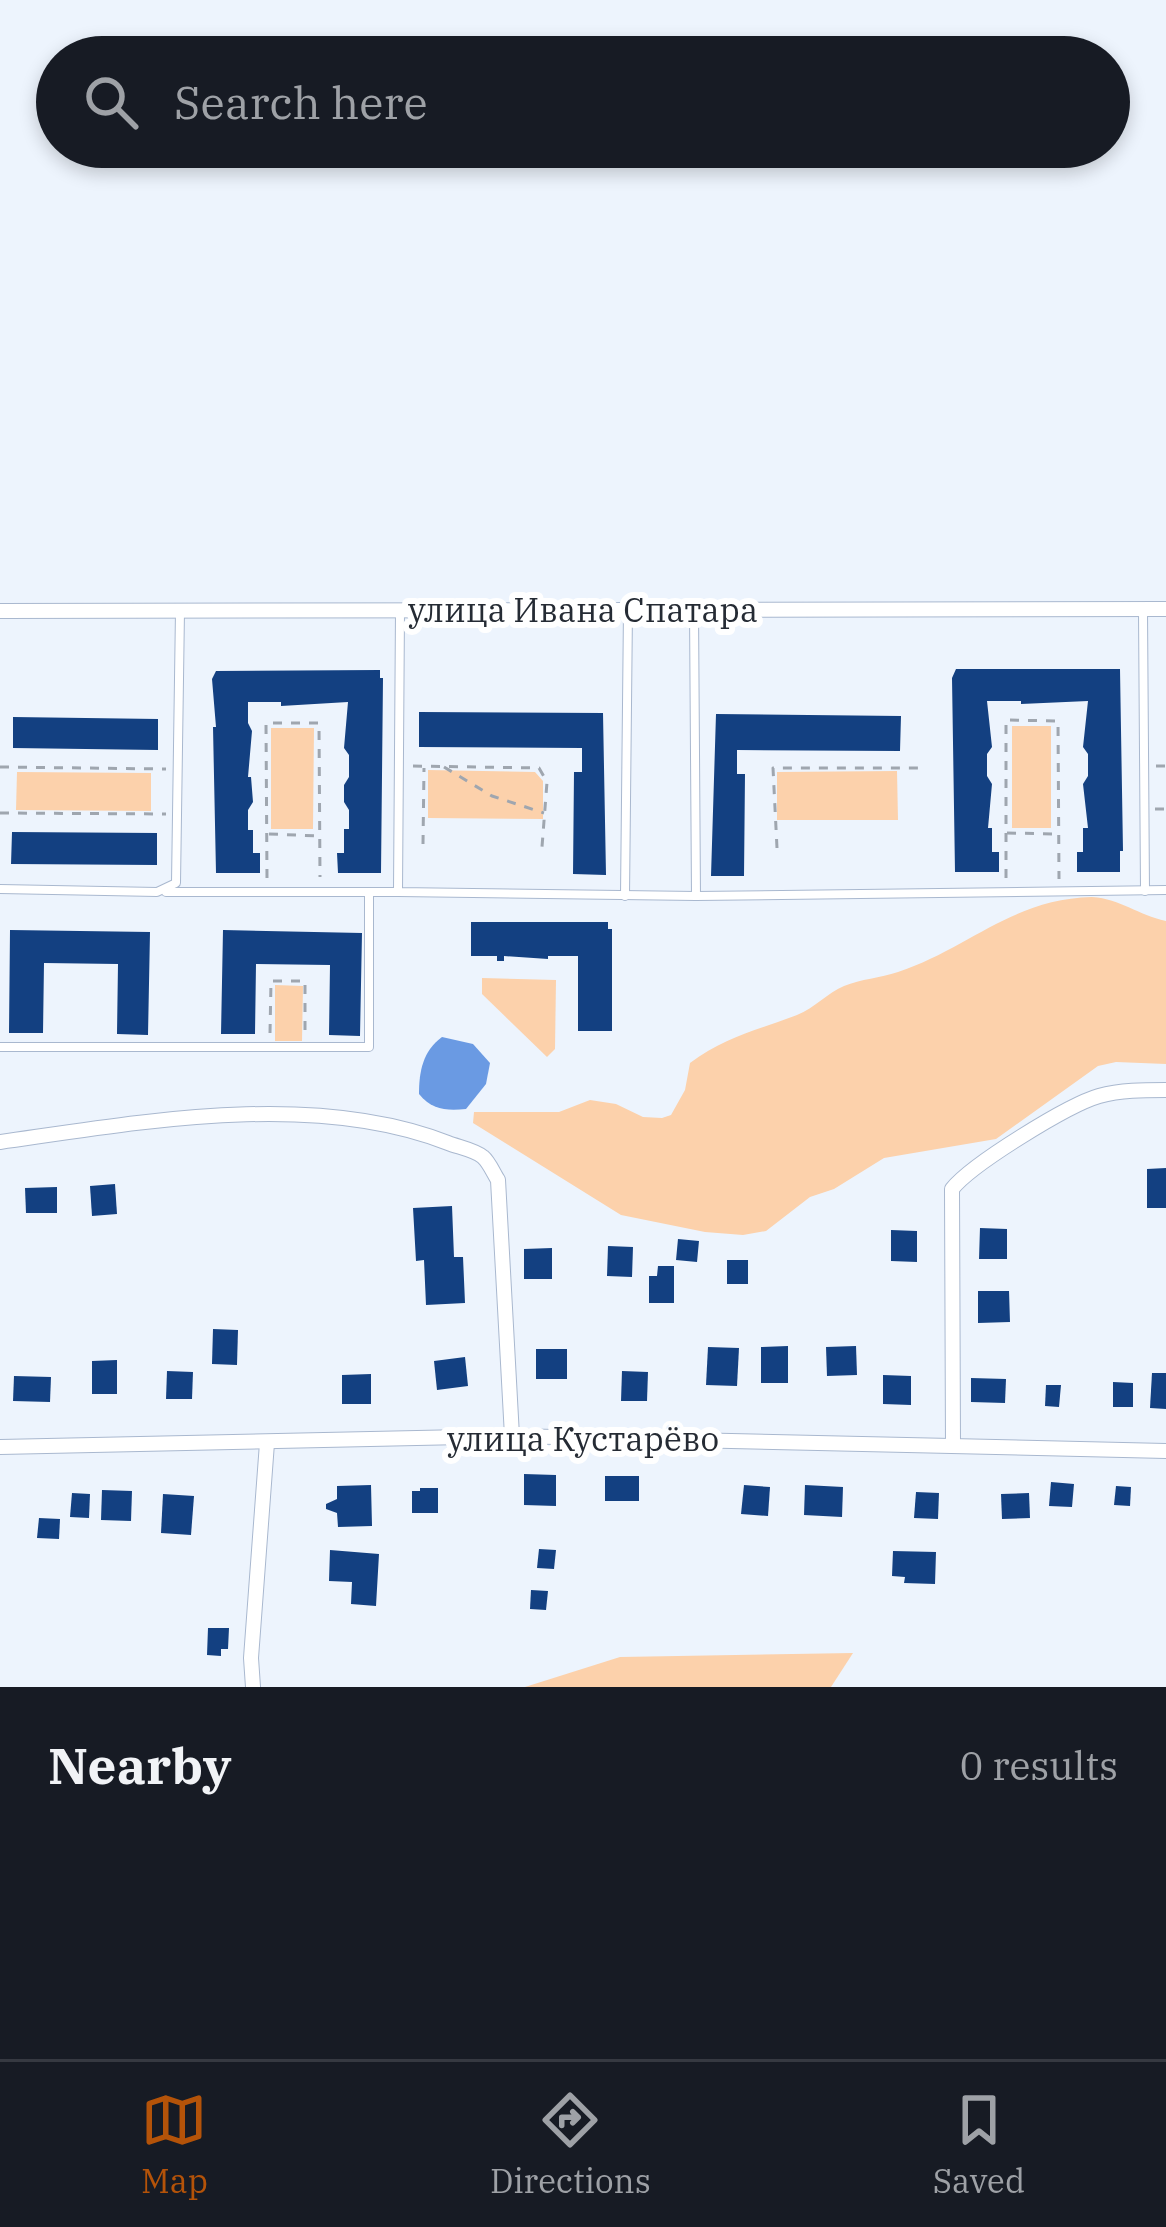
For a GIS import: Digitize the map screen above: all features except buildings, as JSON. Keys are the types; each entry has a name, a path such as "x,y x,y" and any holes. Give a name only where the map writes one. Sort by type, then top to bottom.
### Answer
{"street":[{"name":"улица Ивана Спатара","path":"0,611 1166,609"},
{"path":"953,1444 952,1189 996,1154 1088,1100 1125,1091 1166,1090"},
{"path":"0,1142 142,1122 274,1116 370,1119 429,1135 483,1157 498,1180 512,1436"},
{"name":"улица Кустарёво","path":"0,1447 512,1436 1166,1451"},
{"path":"253,1687 251,1658 267,1443"}],"lane":[{"path":"1143,609 1145,891"},
{"path":"398,892 400,610"},
{"path":"625,896 628,610"},
{"path":"694,610 695,896"},
{"path":"164,892 178,876 180,611"},
{"path":"0,889 625,896 1166,890"},
{"path":"0,1046 369,1048 369,892"}],"path":[{"path":"1006,892 1006,720 1058,721 1059,891"},
{"path":"267,892 266,723 319,723 320,892"},
{"path":"399,766 539,768 548,782 542,848"},
{"path":"423,844 424,766"},
{"path":"443,766 492,796 547,814"},
{"path":"0,767 179,769"},
{"path":"777,848 773,768 922,768"},
{"path":"0,813 178,814"},
{"path":"1006,833 1059,834"},
{"path":"267,834 320,836"},
{"path":"270,1047 271,981 305,982 305,1047"}],"shaded area":[{"path":"1012,726 1051,726 1051,828 1012,828"},
{"path":"271,728 314,728 313,829 271,829"},
{"path":"428,770 535,772 543,781 543,819 428,818"},
{"path":"897,771 898,820 777,820 777,772"},
{"path":"17,772 151,773 151,811 16,810"},
{"path":"1092,897 1166,921 1166,1064 1098,1066 996,1139 884,1158 834,1189 810,1197 766,1231 743,1235 705,1232 621,1215 473,1123 474,1112 559,1112 590,1100 616,1104 643,1117 671,1115 685,1090 690,1063 716,1047 803,1012 844,986 923,962 1014,915"},
{"path":"482,978 556,980 555,1049 547,1057 482,994"},
{"path":"275,985 303,986 302,1041 275,1041"},
{"path":"853,1653 831,1687 525,1687 620,1657"}],"water":[{"path":"442,1037 473,1044 490,1063 486,1084 466,1109 440,1108 419,1094 423,1062"}]}
